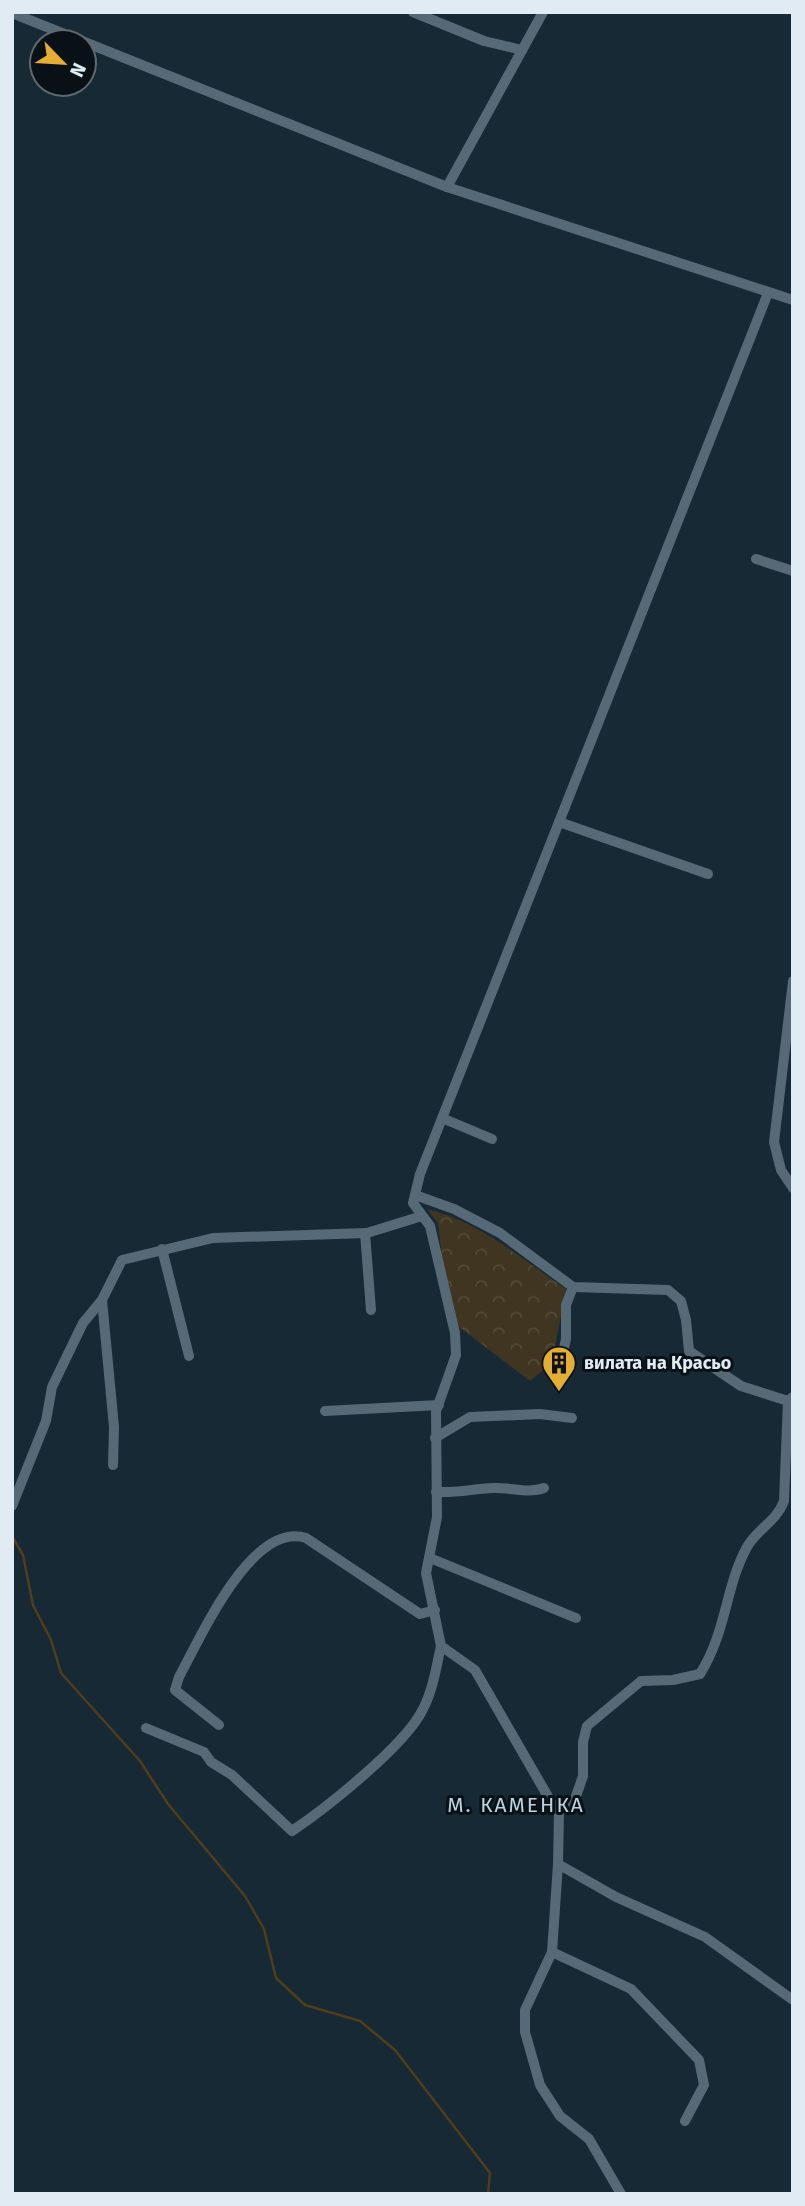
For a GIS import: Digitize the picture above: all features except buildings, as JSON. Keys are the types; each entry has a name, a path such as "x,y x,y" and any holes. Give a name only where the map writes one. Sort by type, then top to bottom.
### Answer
{"street":[{"path":"412,12 484,41 522,50"},
{"path":"447,187 543,12"},
{"path":"12,13 447,187 793,301"},
{"path":"146,1728 204,1752 211,1762 232,1775 292,1831 329,1807 402,1736 422,1711 441,1646 426,1573 437,1517 435,1438 439,1405 456,1355 455,1333 430,1226 413,1203 442,1118 768,293"},
{"path":"755,559 793,571"},
{"path":"559,822 708,874"},
{"path":"793,981 774,1142 781,1170 793,1188"},
{"path":"442,1118 492,1139"},
{"path":"415,1195 454,1209 500,1233 573,1287 667,1290 681,1301 689,1351 741,1387 790,1399 784,1501 780,1513 747,1547 710,1657 700,1674 673,1681 641,1681 587,1726 583,1742 583,1776 574,1802 559,1811"},
{"path":"12,1506 46,1421 52,1387 83,1323 102,1300 122,1260 213,1238 365,1233 422,1216"},
{"path":"365,1233 371,1311"},
{"path":"162,1249 190,1356"},
{"path":"562,1357 566,1339 566,1305 573,1287"},
{"path":"102,1300 114,1427 113,1465"},
{"path":"325,1410 439,1405"},
{"path":"435,1438 470,1417 540,1415 572,1418"},
{"path":"436,1492 466,1493 494,1488 536,1491 544,1488"},
{"path":"219,1725 175,1690 179,1677 234,1578 246,1563 284,1538 297,1535 306,1538 420,1614 435,1610"},
{"path":"430,1558 576,1618"},
{"path":"441,1646 475,1670 554,1807 559,1811"},
{"path":"559,1811 552,1952 525,2010 525,2032 540,2085 559,2116 589,2139 621,2194"},
{"path":"558,1864 616,1897 705,1937 793,2000"},
{"path":"552,1952 631,1989 699,2060 704,2085 685,2120"}],"green space":[{"path":"427,1209 483,1232 566,1289 552,1363 530,1381 459,1327 442,1257 438,1223"}],"waterway":[{"path":"12,1536 23,1555 33,1605 51,1640 61,1673 140,1761 168,1804 245,1896 264,1929 276,1978 305,2005 360,2021 395,2050 490,2173 488,2194"}],"place":[{"name":"вилата на Красьо","path":"559,1393"}],"district":[{"name":"М. КАМЕНКА","path":"516,1805"}]}
